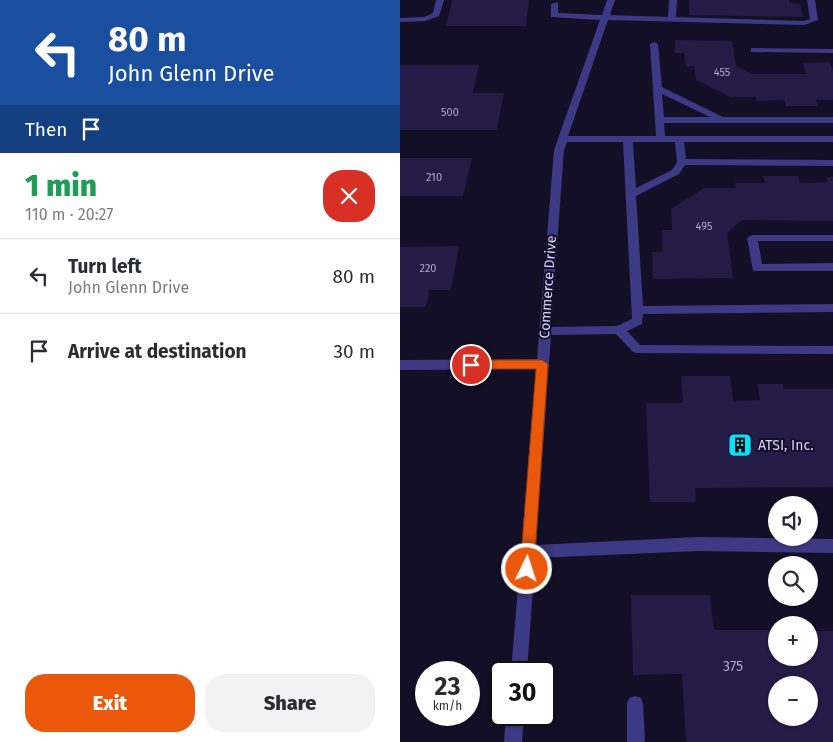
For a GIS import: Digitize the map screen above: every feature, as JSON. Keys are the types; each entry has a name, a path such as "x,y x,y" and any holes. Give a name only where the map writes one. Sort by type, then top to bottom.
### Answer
{"street":[{"path":"400,20 425,19 436,14 440,0"},
{"name":"Commerce Drive","path":"520,661 559,150 611,0"},
{"path":"672,19 673,0"},
{"path":"554,4 554,15 605,19 810,22 814,20 811,0"},
{"path":"654,44 662,139"},
{"path":"754,50 833,51"},
{"path":"658,89 724,120"},
{"path":"660,120 833,120"},
{"path":"563,139 833,140"},
{"path":"545,331 619,330 638,321 628,139"},
{"path":"632,194 676,172 682,162 679,139"},
{"path":"682,162 833,162"},
{"path":"833,238 752,238 757,268 833,267"},
{"path":"637,310 833,308"},
{"path":"619,330 637,349 833,350"},
{"path":"400,365 542,364"},
{"path":"528,552 699,544 833,546"},
{"path":"635,704 636,742"},
{"path":"513,742 514,726"}],"building":[{"path":"452,0 529,0 526,26 446,26"},
{"path":"689,0 789,0 789,3 800,4 803,17 689,15"},
{"path":"675,40 732,41 736,66 753,74 806,74 803,63 830,62 833,71 833,100 816,100 818,106 786,106 784,100 756,101 756,97 730,97 696,80 694,66 686,67 684,53 675,53"},
{"path":"400,65 479,65 473,93 504,93 497,130 400,130"},
{"path":"400,158 472,158 463,196 400,196"},
{"path":"763,176 798,176 800,183 828,182 826,177 833,177 833,221 742,220 727,233 733,278 653,279 652,252 662,252 662,230 672,230 671,209 704,188 736,188 735,183 765,183"},
{"path":"459,246 451,290 429,290 426,307 400,307 400,247"},
{"name":"ATSI, Inc.","path":"681,376 730,376 733,401 760,400 757,384 783,384 784,389 833,389 833,487 695,488 696,502 650,502 646,403 683,403"},
{"path":"631,595 710,595 714,630 768,630 768,666 818,666 818,631 833,631 833,742 686,742 682,674 633,675"}],"place":[{"name":"ATSI, Inc.","path":"740,445"}],"route":[{"path":"471,365 542,364 527,569"}]}
